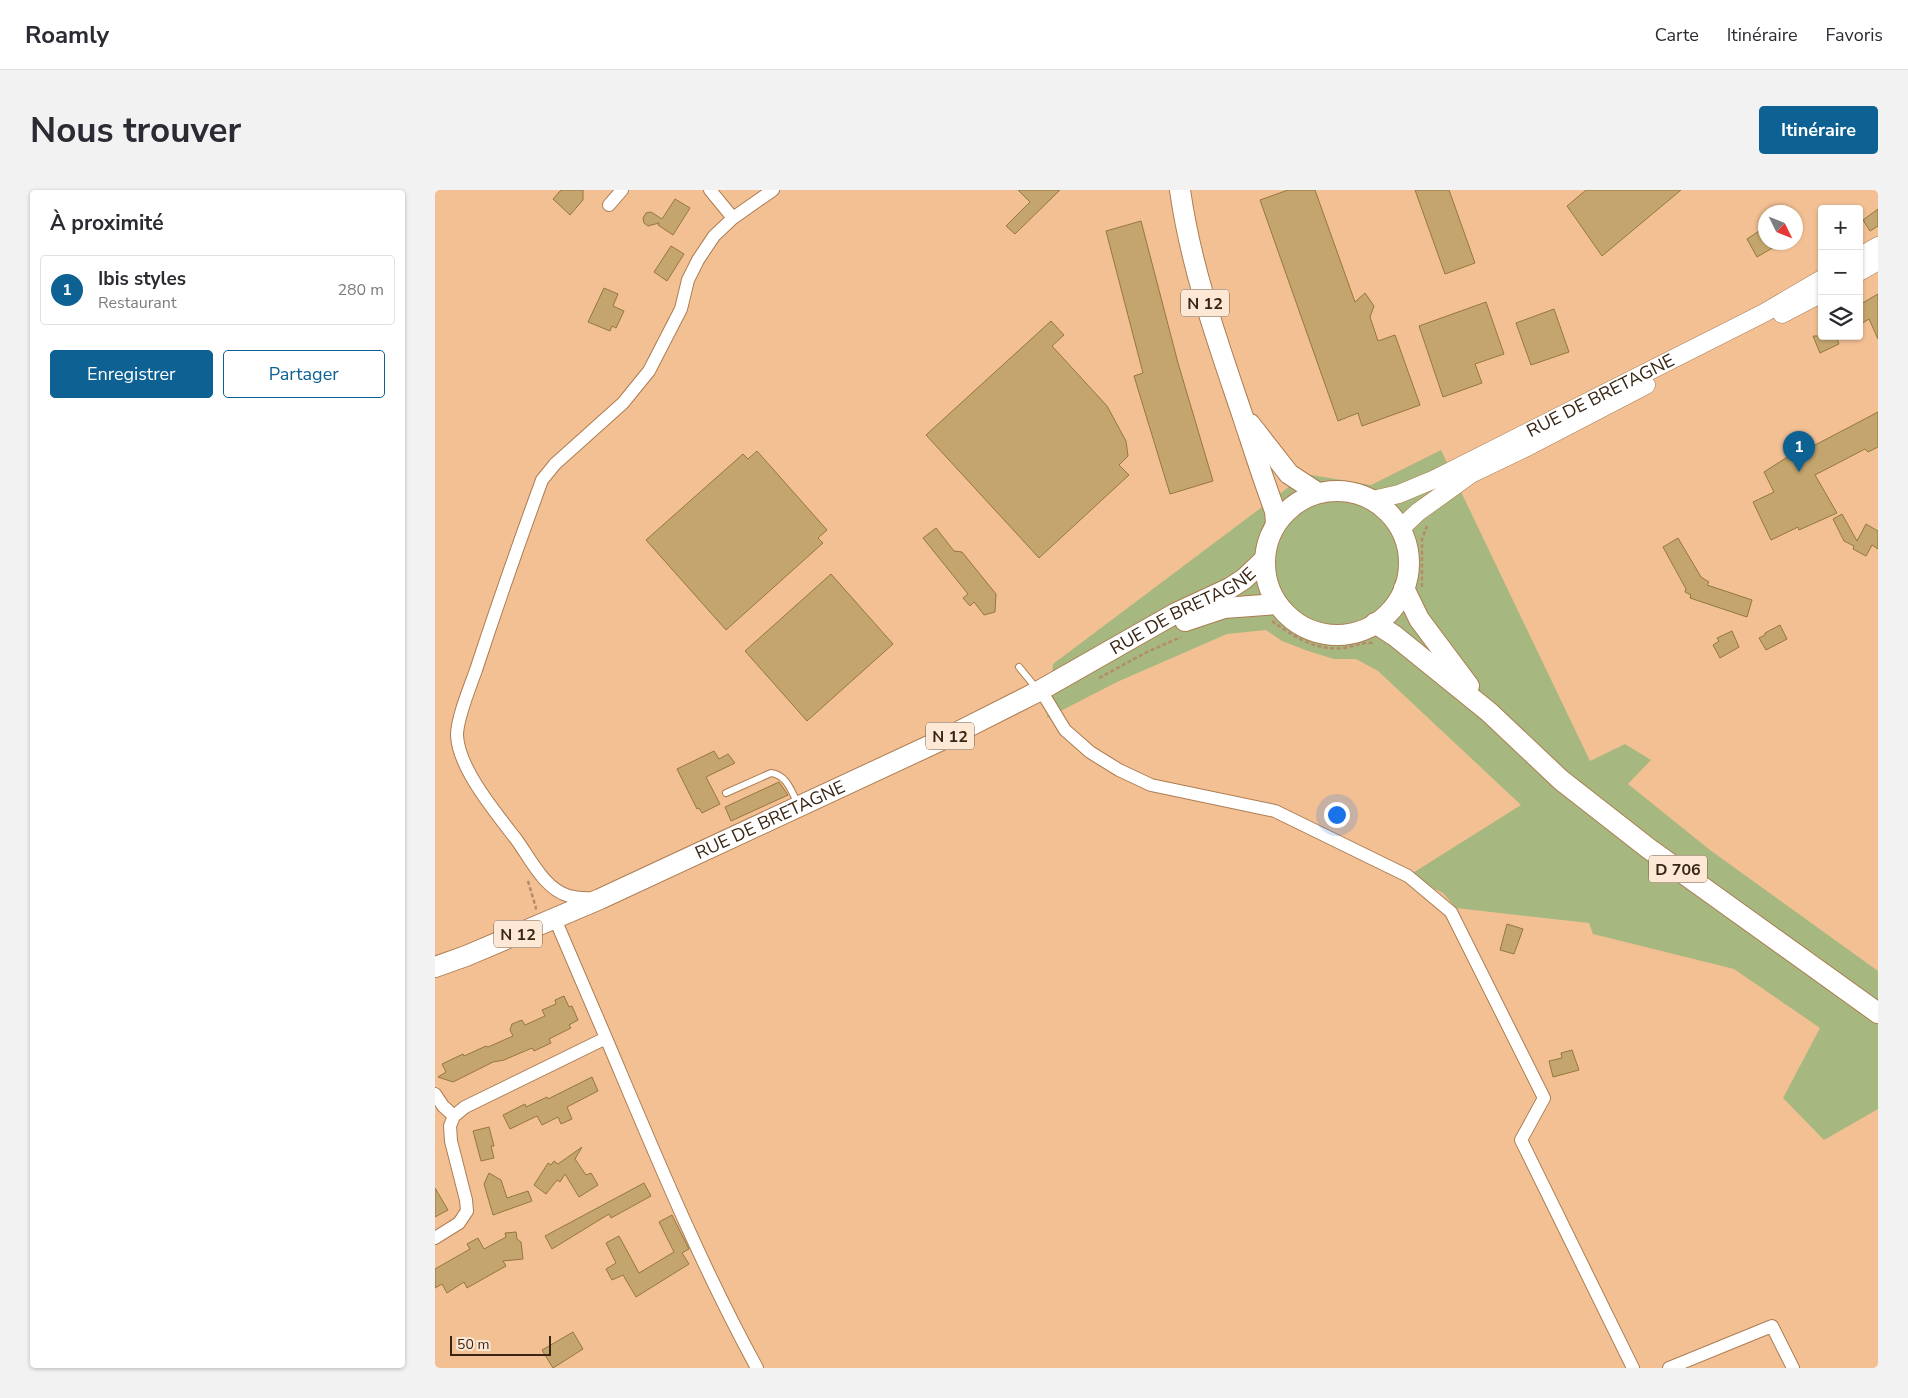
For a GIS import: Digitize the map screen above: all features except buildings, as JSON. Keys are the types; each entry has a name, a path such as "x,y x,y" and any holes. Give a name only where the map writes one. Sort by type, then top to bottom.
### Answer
{"main road":[{"name":"N 12","path":"1180,190 1197,278 1219,350 1275,512 1276,523"},
{"name":"RUE DE BRETAGNE","path":"1373,500 1399,494 1435,479 1764,313 1818,281"},
{"name":"RUE DE BRETAGNE","path":"1400,528 1471,474 1525,448 1818,295"},
{"name":"N 12","path":"1242,414 1289,474 1319,493"},
{"path":"1347,491 1373,500 1389,513 1400,528 1407,548 1408,568 1413,591 1396,603 1385,616 1375,623 1351,633 1330,634 1310,630 1272,610 1266,580 1265,559 1276,523 1287,510 1302,499 1319,493 1347,491"},
{"name":"RUE DE BRETAGNE","path":"1098,668 1176,613 1230,588 1244,579 1265,559"},
{"name":"D 706","path":"1413,591 1419,618 1489,712"},
{"name":"RUE DE BRETAGNE","path":"435,967 466,956 600,899 946,738 1039,691 1098,668 1158,630 1225,608 1272,610"},
{"name":"D 706","path":"1375,623 1395,636 1489,712 1561,780 1648,848 1878,1013"}],"street":[{"path":"609,205 622,190"},
{"path":"709,190 733,218"},
{"path":"600,899 568,896 547,882 533,866 519,843 482,794 461,754 457,734 494,614 542,480 555,464 623,403 649,371 681,309 689,280 698,260 714,236 733,218 773,190"},
{"path":"1039,691 1045,697 1065,730 1090,752 1119,770 1151,785 1275,811 1408,876 1451,912 1544,1098 1521,1140 1633,1368"},
{"path":"555,918 670,1188 734,1326 757,1368"},
{"path":"435,1238 459,1223 467,1211 467,1200 451,1141 450,1126 454,1116 465,1107 606,1038"},
{"path":"435,1094 443,1106 454,1116"},
{"path":"1669,1368 1772,1326 1793,1368"}],"lane":[{"path":"1019,667 1032,685 1039,691"},
{"path":"726,793 771,773 779,774 786,781 799,807"}],"path":[{"path":"1413,591 1422,539 1426,526 1433,520"},
{"path":"1272,610 1299,639 1320,647 1343,648 1366,642 1384,644 1395,636"},
{"path":"1098,668 1147,652 1182,637"},
{"path":"528,879 536,908 527,918 530,928"}],"green space":[{"path":"1441,450 1590,761 1625,744 1651,760 1628,784 1710,850 1878,971 1878,1109 1824,1140 1783,1098 1820,1028 1734,969 1593,934 1589,923 1456,908 1443,893 1408,876 1521,805 1378,671 1356,659 1334,659 1308,651 1282,641 1266,630 1227,634 1117,682 1047,718 1053,664 1306,474 1371,485"}],"place":[{"name":"Ibis styles","path":"1799,472"}]}
